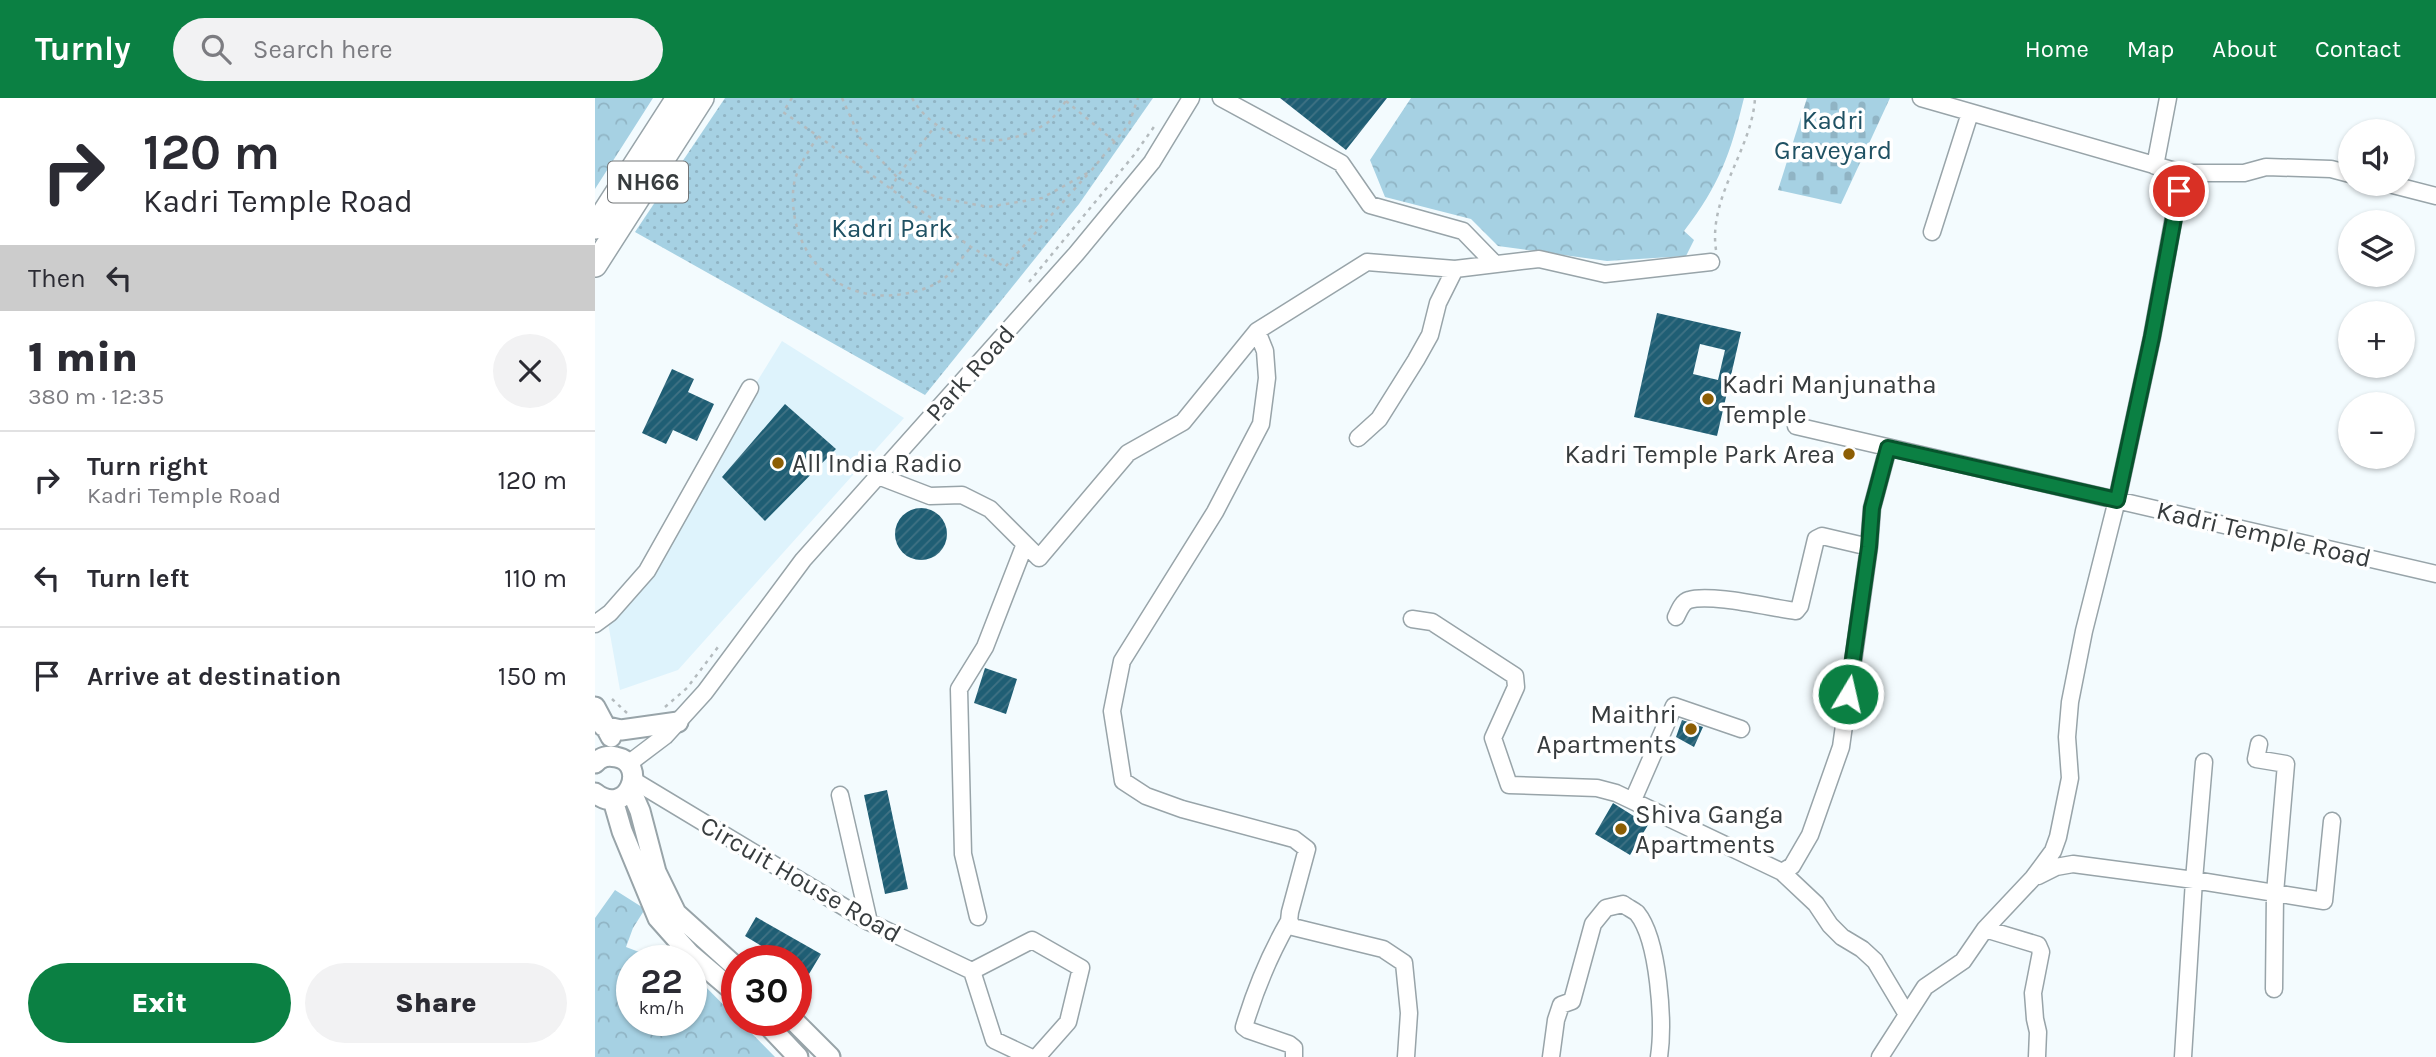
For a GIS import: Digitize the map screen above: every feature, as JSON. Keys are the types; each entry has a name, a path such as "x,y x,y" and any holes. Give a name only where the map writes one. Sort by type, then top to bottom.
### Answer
{"highway":[{"name":"NH66","path":"595,228 678,98"},
{"name":"NH66","path":"595,265 702,98"}],"main road":[{"path":"595,707 629,774 656,872 676,913 721,954"},
{"path":"603,726 621,730 678,722"},
{"path":"595,763 604,757 613,756 629,774"},
{"path":"604,796 621,797 629,774"},
{"path":"604,796 622,831 658,918 690,954 721,980"},
{"path":"778,1036 798,1057"},
{"path":"809,1036 830,1057"}],"street":[{"name":"Park Road","path":"629,774 705,692 803,560 1076,254 1152,162 1191,98"},
{"path":"1221,98 1341,163 1370,205 1463,231 1495,264"},
{"path":"1921,98 2182,173 2244,173 2266,167 2338,171"},
{"path":"2155,166 2168,98"},
{"path":"1932,232 1970,113"},
{"path":"1880,1057 1925,987 1963,961 1985,929 2033,878 2053,851 2058,838 2070,778 2067,737 2070,702 2152,337 2182,173"},
{"path":"2415,191 2436,196"},
{"path":"878,476 930,496 962,495 990,509 1039,558 1128,453 1183,422 1257,331 1367,262 1455,269 1539,259 1605,274 1714,261"},
{"path":"1358,438 1379,419 1416,360 1430,335 1438,303 1455,269"},
{"path":"1257,331 1265,351 1267,378 1261,424 1215,512 1122,661 1112,711 1123,781 1146,796 1182,809 1294,839 1307,849 1289,921 1268,964 1244,1027 1289,1044 1294,1048 1294,1057"},
{"path":"595,624 610,613 647,570 750,388"},
{"name":"Kadri Temple Road","path":"1796,426 2436,574"},
{"path":"1782,872 1792,866 1810,835 1841,747 1872,508 1888,448"},
{"path":"1676,617 1684,603 1692,599 1796,611 1800,606 1816,538 1822,536 1869,547"},
{"path":"978,917 963,854 959,689 985,647 1025,544"},
{"path":"1412,619 1432,622 1515,676 1516,687 1493,738 1509,785 1597,788 1633,800 1782,872 1816,904 1842,937 1875,961 1906,1013"},
{"path":"1633,800 1674,706 1741,729"},
{"path":"2259,744 2256,759 2286,764 2275,893 2274,989"},
{"path":"2183,1057 2204,762"},
{"name":"Circuit House Road","path":"629,774 869,922 972,971"},
{"path":"840,796 869,922"},
{"path":"2033,878 2056,867 2073,864 2324,901 2332,821"},
{"path":"1551,1057 1556,1020 1562,1005 1572,1001 1593,923 1606,908 1623,904 1636,913 1649,938 1659,988 1659,1057"},
{"path":"1289,921 1293,927 1383,949 1403,963 1409,1013 1406,1057"},
{"path":"1985,929 2038,945 2041,952 2033,993 2038,1032 2037,1057"},
{"path":"1030,1057 994,1040 972,971 1032,940 1081,968 1068,1022 1037,1057"}],"path":[{"path":"792,98 783,112 971,247 1005,267 1129,124 1138,98"},
{"path":"842,98 860,138 897,177 936,197 988,207 1042,198 1091,171"},
{"path":"912,98 936,125 957,136 989,142 1021,137 1050,121 1067,99 1114,141"},
{"path":"1714,261 1714,238 1719,211 1754,118 1755,98"},
{"path":"891,189 936,125"},
{"path":"818,136 800,164 793,192 795,225 809,256 832,279 853,291 886,297 918,292 947,276 971,247"}],"shaded area":[{"path":"782,341 904,418 678,670 620,690 608,623"}],"green space":[{"path":"595,98 653,98 595,189"},
{"name":"Kadri Park","path":"725,98 1153,98 1079,204 925,395 635,232"},
{"path":"1411,98 1744,98 1722,168 1707,198 1684,231 1694,240 1686,256 1607,261 1498,246 1471,219 1385,197 1370,160"},
{"name":"Kadri Graveyard","path":"1807,98 1890,98 1841,204 1778,190"},
{"path":"615,890 645,909 633,928 627,945 616,945 616,1036 707,1036 707,988 721,1002 721,1036 754,1036 775,1057 595,1057 595,918"}],"building":[{"path":"1280,98 1387,98 1346,150"},
{"path":"1657,313 1741,332 1717,436 1634,417","holes":["1700,344 1725,350 1718,380 1693,374"]},
{"path":"672,369 694,379 688,392 714,404 697,441 673,430 666,444 642,433"},
{"name":"All India Radio","path":"785,404 836,449 765,521 722,477"},
{"path":"921,508 931,510 939,516 945,524 945,544 939,552 931,558 921,560 911,558 903,552 897,544 895,534 897,524 903,516 911,510"},
{"path":"985,668 1017,679 1006,714 974,703"},
{"name":"Maithri Apartments","path":"1682,720 1703,727 1694,747 1676,737"},
{"path":"887,790 908,889 885,894 864,795"},
{"name":"Shiva Ganga Apartments","path":"1613,803 1648,825 1630,855 1595,834"},
{"path":"756,917 805,945 760,945 745,936"},
{"path":"812,949 821,954 812,969"}],"place":[{"name":"Kadri Manjunatha Temple","path":"1708,399"},
{"name":"Kadri Temple Park Area","path":"1849,454"},
{"name":"All India Radio","path":"778,463"},
{"name":"Maithri Apartments","path":"1691,729"},
{"name":"Shiva Ganga Apartments","path":"1621,829"}],"route":[{"path":"1848,694 1872,508 1888,448 2117,500 2152,337 2179,191"}]}
